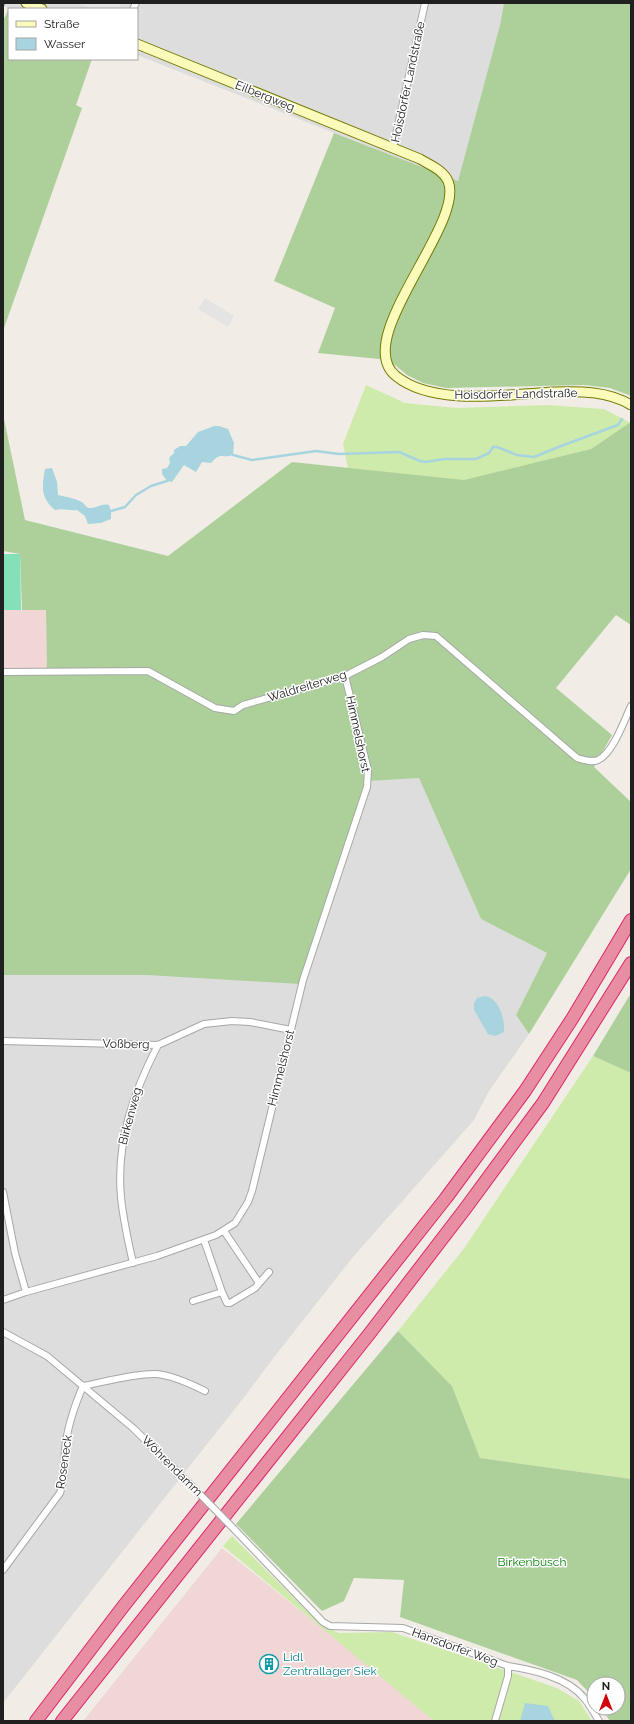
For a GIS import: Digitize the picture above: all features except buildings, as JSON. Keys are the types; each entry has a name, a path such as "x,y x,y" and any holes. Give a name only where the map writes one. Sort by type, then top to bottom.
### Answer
{"highway":[{"path":"36,1721 132,1596 446,1198 521,1098 576,1013 631,920"},
{"path":"62,1721 370,1333 465,1209 543,1103 631,963"}],"main road":[{"path":"26,3 39,8"},
{"name":"Eilbergweg","path":"138,44 393,148"},
{"name":"Hoisdorfer Landstraße","path":"393,148 420,159 444,175 450,189 450,197 445,216 402,298 392,322 386,351 386,362 392,371 407,384 414,387 451,396 588,392 611,396 631,404"}],"street":[{"name":"Hoisdorfer Landstraße","path":"393,148 425,3"},
{"name":"Waldreiterweg","path":"3,672 148,671 215,708 234,711 244,705 345,676 382,657 408,639 423,635 436,636 577,758 588,762 598,760 607,753 631,706"},
{"name":"Himmelshorst","path":"3,1300 26,1292 133,1263 204,1240 224,1231 235,1223 248,1202 311,951 367,787 368,770 345,676"},
{"name":"Voßberg","path":"3,1041 158,1045 194,1027 216,1022 250,1022 291,1030"},
{"name":"Birkenweg","path":"133,1263 121,1203 121,1148 124,1130 135,1094 144,1070 158,1045"},
{"path":"3,1192 15,1253 26,1292"},
{"path":"224,1231 259,1283"},
{"path":"204,1240 225,1301 230,1303 255,1288 269,1272"},
{"path":"193,1301 222,1292"},
{"name":"Wöhrendamm","path":"3,1332 47,1356 133,1428 234,1529 323,1622"},
{"path":"83,1386 135,1376 156,1374 205,1392"},
{"name":"Roseneck","path":"3,1570 60,1493 63,1481 67,1435 74,1406 83,1386"},
{"name":"Hansdorfer Weg","path":"323,1622 330,1626 403,1628 508,1666 508,1676 496,1721"},
{"path":"508,1666 557,1679 576,1690 584,1698 599,1721"}],"shaded area":[{"path":"3,3 504,3 500,25 458,182 138,55 138,8 8,8 3,6"},
{"path":"77,3 121,3 119,8 90,8"},
{"path":"205,298 234,316 228,327 198,309"},
{"path":"3,610 46,610 47,668 3,668"},
{"path":"419,778 481,919 547,953 516,1015 529,1034 489,1091 474,1120 353,1257 3,1703 3,975 147,975 370,781"},
{"path":"222,1548 367,1664 435,1721 83,1721"}],"green space":[{"path":"504,3 631,3 631,396 610,388 584,385 446,388 423,383 407,375 389,360 318,353 335,308 274,281 334,133 458,181 500,25"},
{"path":"8,10 8,60 92,60 76,105 82,108 3,331 3,21"},
{"path":"366,385 405,403 457,408 547,405 604,409 631,423 591,449 464,481 348,468 343,444"},
{"path":"3,414 25,520 168,556 292,462 464,480 591,449 631,422 631,625 616,615 556,688 612,735 594,767 631,802 631,869 529,1034 516,1015 547,953 481,919 419,778 370,781 300,984 147,975 3,975 3,674 47,674 46,610 22,610 20,554 3,551"},
{"path":"3,554 20,554 21,610 3,610"},
{"path":"631,993 631,1073 593,1056"},
{"path":"593,1056 631,1073 631,1479 480,1458 452,1386 398,1331 465,1247"},
{"name":"Birkenbusch","path":"398,1331 452,1386 480,1458 631,1479 631,1721 610,1721 607,1716 626,1716 626,1676 586,1676 586,1690 577,1680 400,1617 404,1580 354,1578 344,1601 322,1611 236,1524"},
{"path":"232,1536 321,1625 339,1633 392,1632 557,1688 579,1701 586,1712 586,1716 589,1716 592,1721 434,1721 223,1546"}],"water":[{"path":"214,426 228,429 234,443 233,455 219,456 211,463 202,462 196,472 184,465 172,482 167,481 162,474 162,469 167,468 170,463 169,458 174,453 174,450 180,446 186,446 198,432"},
{"path":"52,468 57,482 58,495 77,500 89,508 109,505 111,519 101,523 88,524 85,516 77,510 55,510 47,501 43,491 45,469"},
{"path":"485,996 494,1001 502,1015 504,1032 495,1036 488,1034 474,1010 474,1003 477,998"},
{"path":"525,1703 548,1706 555,1721 520,1721"}],"waterway":[{"path":"233,455 252,460 316,451 339,454 399,452 426,462 444,459 476,459 489,453 493,447 497,447 517,455 534,457 618,425 622,419"},
{"path":"111,511 125,507 136,495 151,486 167,481"}],"place":[{"name":"Lidl Zentrallager Siek","path":"269,1664"}]}
